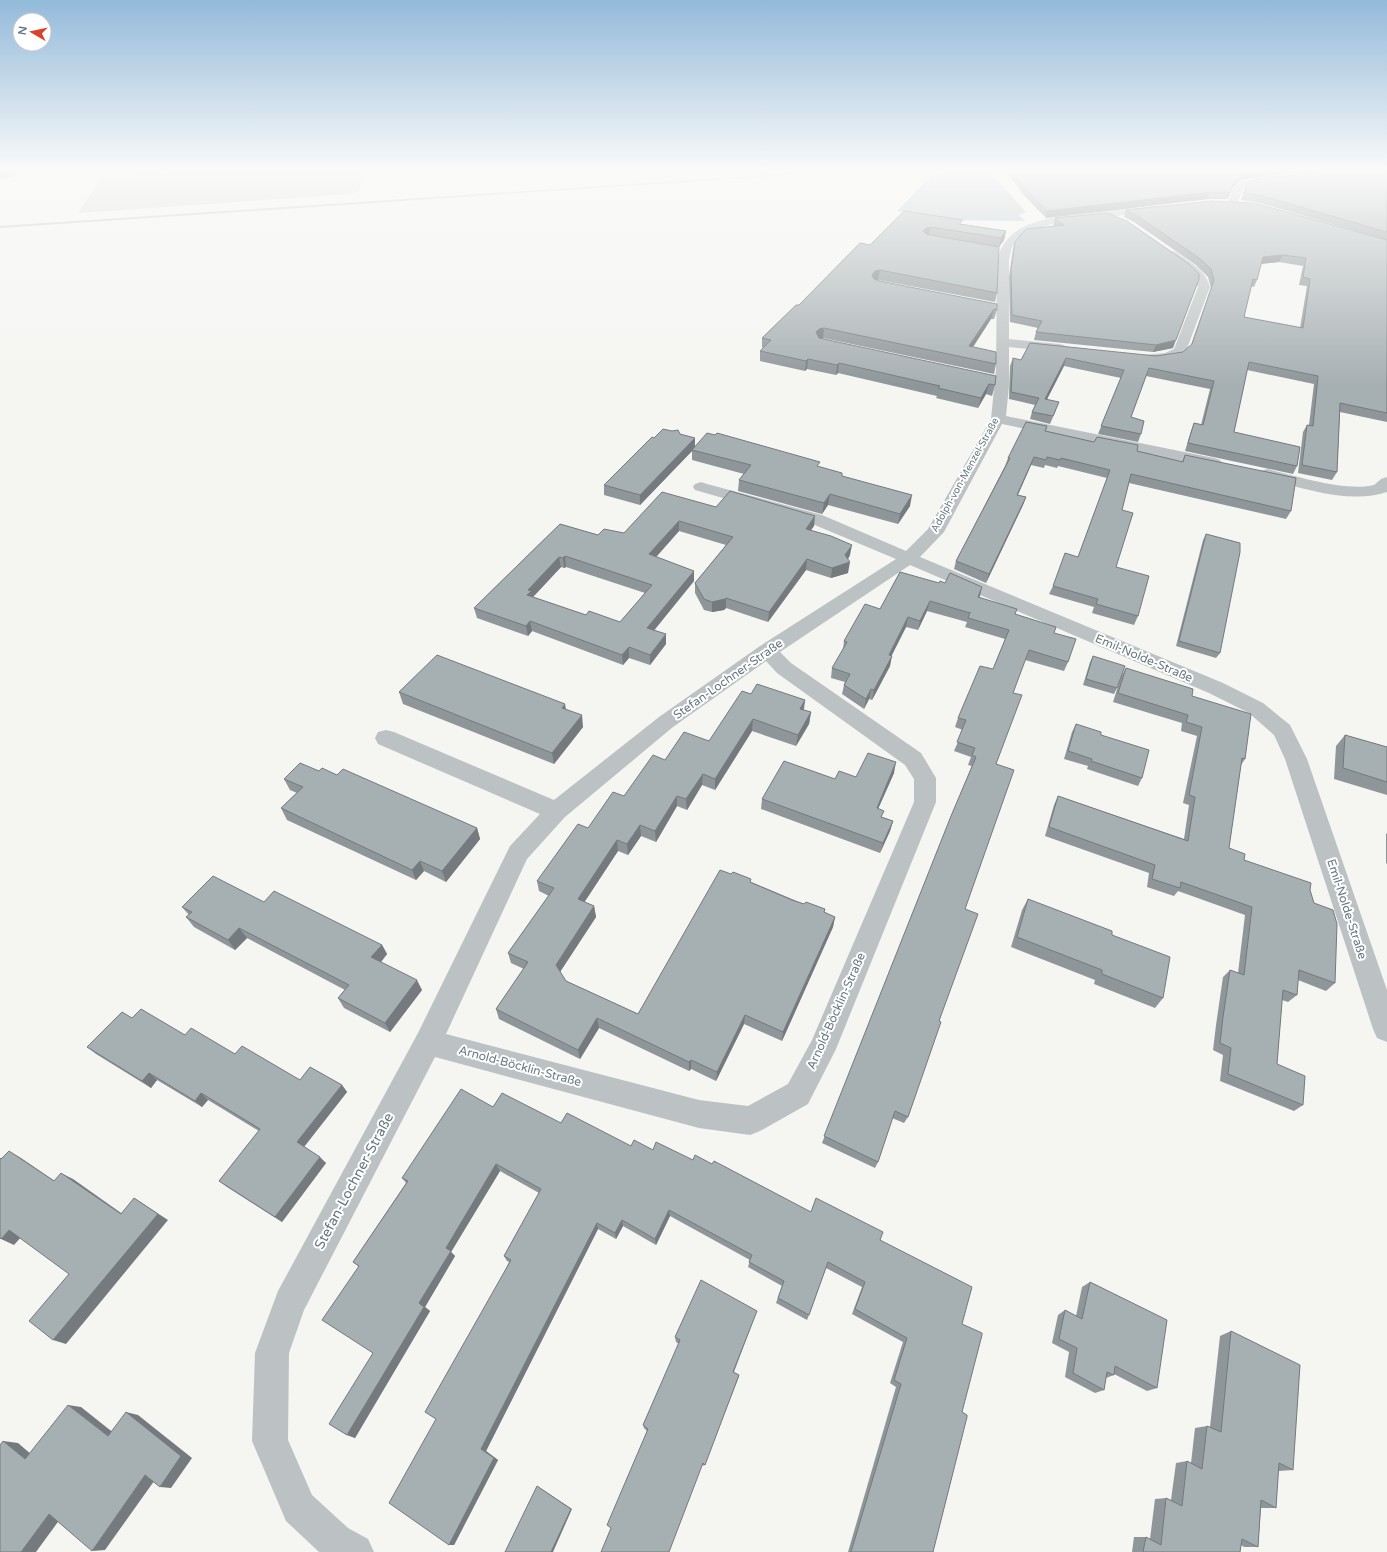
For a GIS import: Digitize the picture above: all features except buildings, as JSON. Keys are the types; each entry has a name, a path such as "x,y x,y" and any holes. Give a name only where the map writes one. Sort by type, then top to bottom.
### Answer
{"street":[{"name":"Adolph-von-Menzel-Straße","path":"908,559 935,532 998,419 1002,400 1002,342 998,308 1000,253 1012,241"},
{"path":"1139,357 1165,358 1175,355 1180,351 1204,286 1203,280 1198,274 1160,246"},
{"path":"1002,342 1070,350"},
{"path":"986,378 1002,382"},
{"path":"998,419 1228,466"},
{"path":"1252,471 1340,490 1358,492 1372,491 1382,488 1387,482"},
{"name":"Emil-Nolde-Straße","path":"701,487 816,519 1216,688 1256,708 1283,730 1299,766 1387,1029"},
{"name":"Stefan-Lochner-Straße","path":"355,1552 335,1541 299,1508 270,1441 272,1353 290,1303 428,1042 518,853 557,811 666,722 767,651 908,559"},
{"name":"Arnold-Böcklin-Straße","path":"428,1042 699,1114 750,1121 798,1094 822,1049 925,802 926,778 913,759 784,668 767,651"},
{"path":"386,738 557,811"}]}
